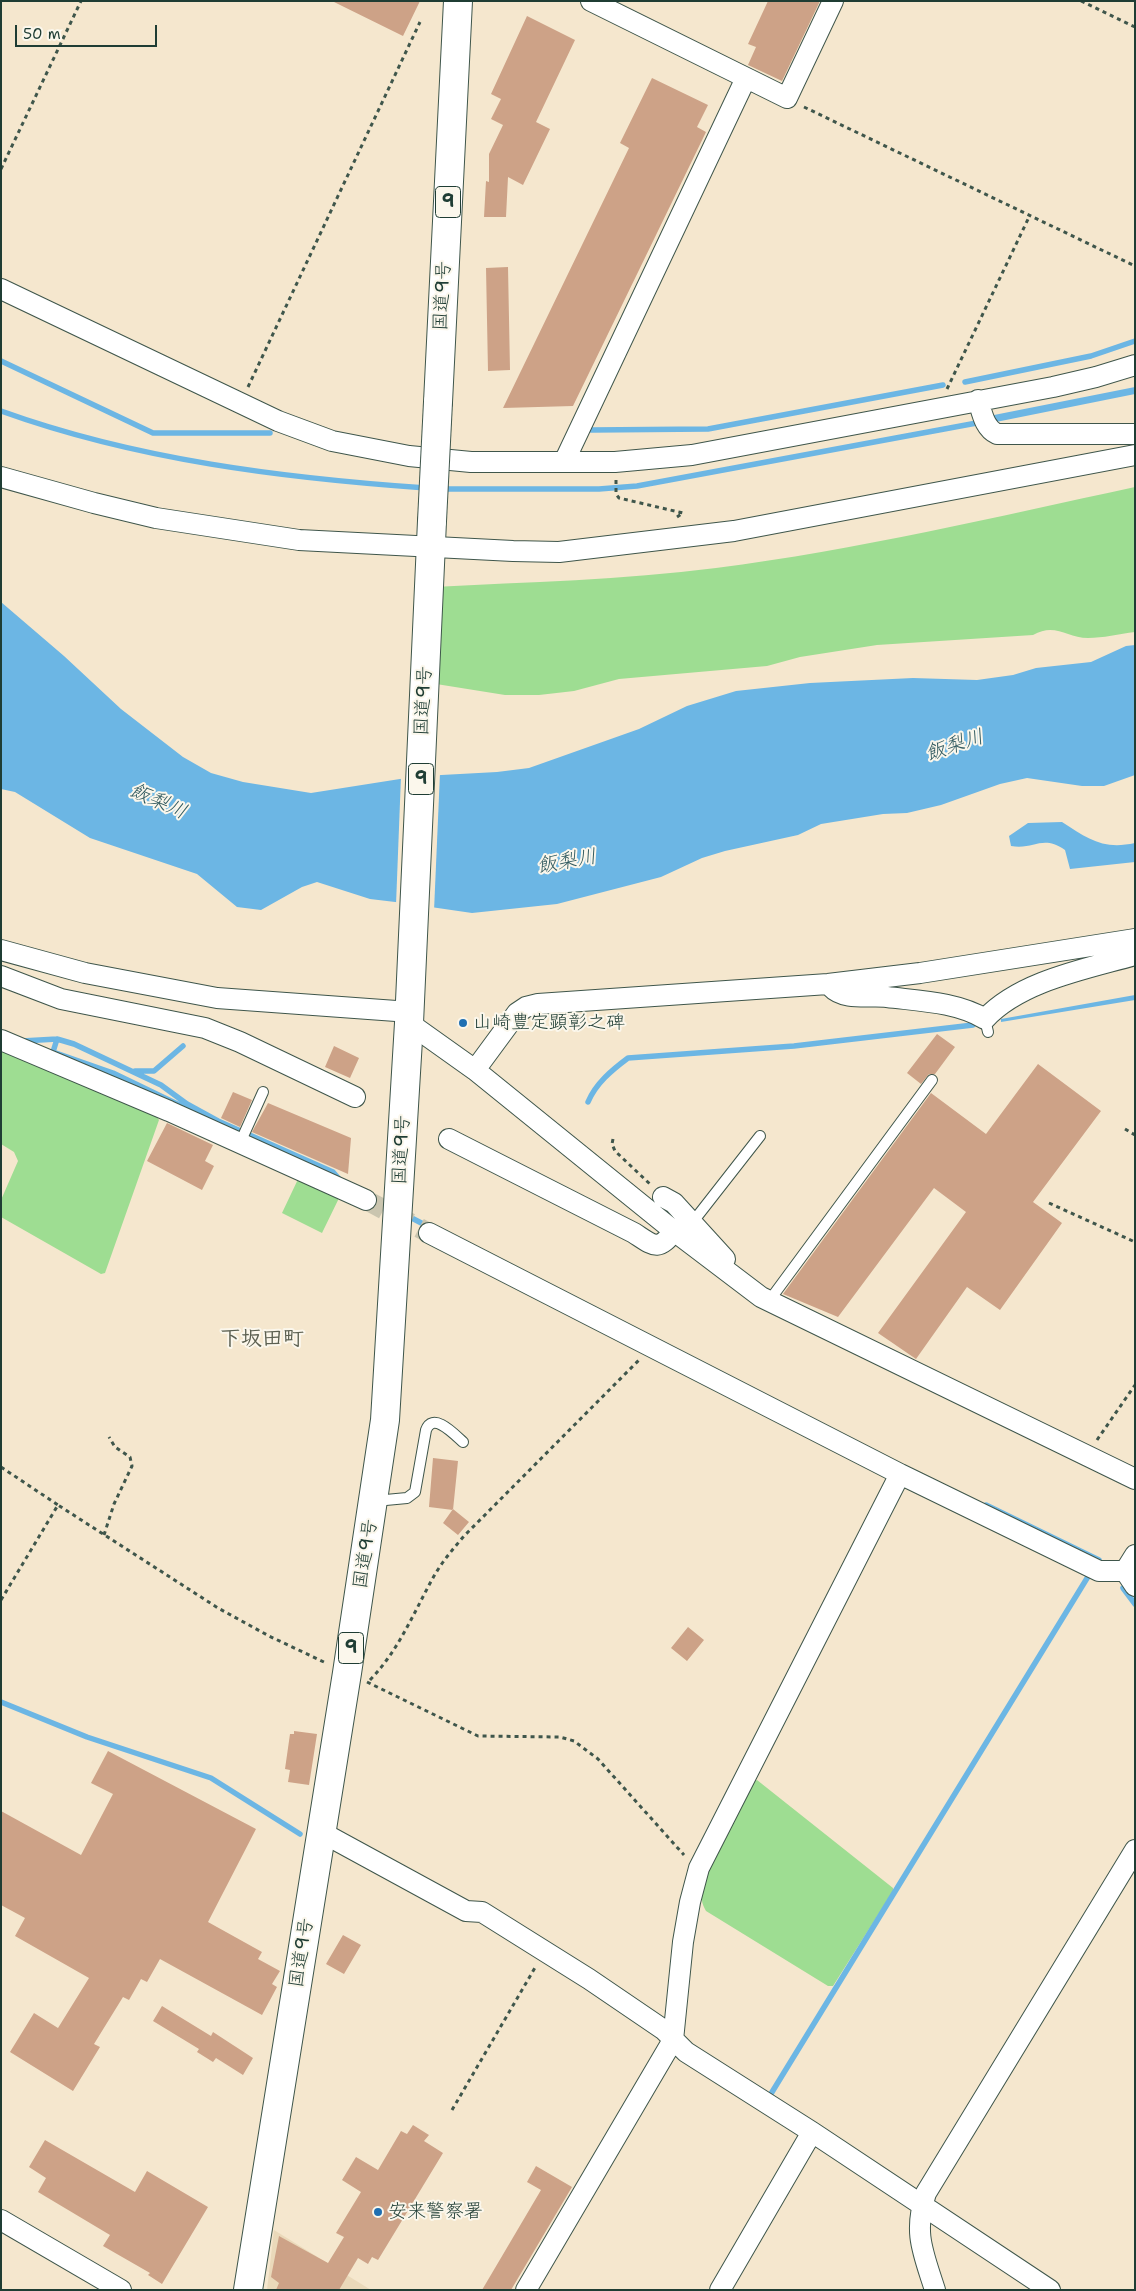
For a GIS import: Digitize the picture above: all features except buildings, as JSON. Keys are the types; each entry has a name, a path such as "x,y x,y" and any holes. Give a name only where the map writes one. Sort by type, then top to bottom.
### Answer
{"highway":[{"name":"国道9号","path":"248,2290 321,1832 357,1678 374,1501 385,1420 410,1012 458,1"}],"street":[{"path":"591,1 787,98 833,1"},
{"path":"564,462 746,78"},
{"path":"1,289 241,403 309,433 356,447 409,456 472,462 657,460 692,455 1079,381 1135,365"},
{"path":"978,400 987,425 990,430 997,434 1135,434"},
{"path":"1,477 94,503 165,519 299,540 432,542 559,552 734,531 1135,455"},
{"path":"475,1070 517,1013 526,1007 538,1004 828,984 920,974 1135,939"},
{"path":"1,950 85,973 217,998 410,1012 475,1070 674,1231 768,1301 1135,1479"},
{"path":"828,984 834,990 844,994 885,996 967,1009 986,1026 1006,1000 1029,988 1135,955"},
{"path":"1,976 61,1000 205,1028 240,1042 355,1097"},
{"path":"1,1040 242,1137 366,1200"},
{"path":"449,1139 650,1244 656,1246 664,1243 674,1231"},
{"path":"663,1197 674,1203 717,1248 746,1286"},
{"path":"429,1233 900,1474 1100,1571 1132,1571"},
{"path":"526,2290 673,2040 682,1942 699,1868 900,1474"},
{"path":"321,1832 466,1911 482,1912 546,1950 664,2030 686,2052 812,2132 922,2207 1050,2290"},
{"path":"935,2290 919,2236 922,2207 926,2193 1135,1850"},
{"path":"720,2290 812,2132"},
{"path":"1,2220 121,2290"}],"lane":[{"path":"768,1301 932,1080"},
{"path":"242,1137 262,1092"},
{"path":"692,1223 760,1136"},
{"path":"374,1501 412,1496 417,1488 426,1430 431,1423 442,1424 463,1442"}],"path":[{"path":"1,169 81,1"},
{"path":"1081,1 1135,27"},
{"path":"241,403 420,22"},
{"path":"787,98 1135,266"},
{"path":"946,406 949,384 1030,215"},
{"path":"616,478 616,494"},
{"path":"1125,1128 1135,1135"},
{"path":"614,1139 612,1144 615,1151 663,1197"},
{"path":"1049,1203 1135,1242"},
{"path":"357,1678 386,1664 435,1575 464,1536 630,1370 650,1346"},
{"path":"1087,1455 1135,1385"},
{"path":"104,1535 114,1504 132,1466 130,1457 115,1448 109,1437"},
{"path":"1,1467 218,1608 269,1636 478,1736 487,1738 545,1736 560,1737 574,1741 598,1759 692,1863 699,1868"},
{"path":"1,1600 58,1505"},
{"path":"452,2110 546,1950"}],"shaded area":[{"path":"274,2230 371,2290 267,2290"}],"green space":[{"path":"1135,487 1135,632 1088,638 1048,630 1033,635 877,645 800,657 767,666 619,679 574,691 539,695 505,695 430,683 434,587 646,575 769,561 926,532"},
{"path":"1,1051 157,1117 159,1120 105,1273 101,1274 1,1217 1,1200 18,1161 14,1152 1,1144"},
{"path":"300,1175 341,1194 322,1233 282,1213"},
{"path":"757,1780 893,1888 893,1891 833,1986 828,1986 706,1911 703,1904 703,1889 715,1858 753,1782"}],"water":[{"path":"1135,387 1135,394 991,423 989,416"},
{"name":"飯梨川","path":"1,602 64,656 121,709 183,757 211,773 243,782 311,793 419,776 412,904 370,899 317,882 302,887 261,910 237,907 197,874 90,838 15,792 1,789"},
{"name":"飯梨川","path":"1135,645 1135,775 1104,786 1082,786 1027,778 1000,784 941,805 907,813 883,814 821,824 798,835 702,858 661,877 557,904 472,913 417,905 423,776 497,772 529,768 639,729 687,706 736,691 810,683 913,678 977,680 1013,675 1036,668 1091,662 1126,646"},
{"path":"1062,822 1096,842 1114,845 1135,843 1135,862 1070,869 1065,850 1057,845 1044,843 1019,847 1011,846 1009,836 1028,823"},
{"path":"1135,995 1135,1000 1001,1022 1001,1019"}],"pier":[{"path":"440,773 434,911 396,905 401,776"}],"waterway":[{"path":"965,382 1091,356 1135,341"},
{"path":"1,361 153,433 270,433"},
{"path":"591,430 708,429 943,385"},
{"path":"1,411 52,428 105,442 211,464 318,479 426,488"},
{"path":"440,489 599,489 637,486 982,422"},
{"path":"588,1102 600,1083 610,1072 628,1058 794,1046 973,1025"},
{"path":"57,1039 53,1052 113,1073 198,1114"},
{"path":"22,1041 57,1039 74,1044 161,1085 187,1104 218,1121 333,1172 340,1180"},
{"path":"135,1071 154,1071 183,1046"},
{"path":"369,1195 390,1206"},
{"path":"404,1214 429,1227"},
{"path":"986,1505 1099,1560"},
{"path":"769,2097 1089,1575"},
{"path":"1123,1588 1135,1604"},
{"path":"1,1702 87,1737 211,1778 300,1834"}],"tunnel":[{"path":"366,1200 429,1233"}],"place":[{"name":"山崎豊定顕彰之碑","path":"463,1023"},
{"name":"安来警察署","path":"378,2212"}],"district":[{"name":"下坂田町","path":"262,1340"}]}
